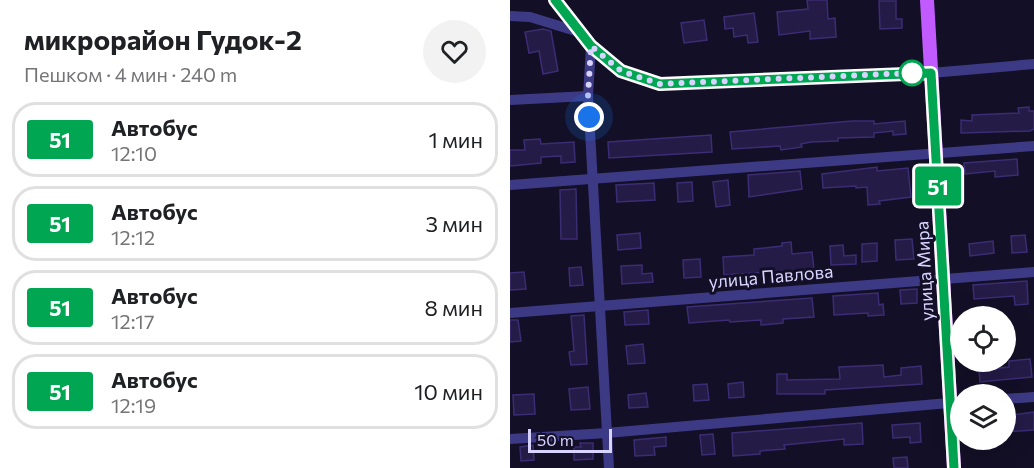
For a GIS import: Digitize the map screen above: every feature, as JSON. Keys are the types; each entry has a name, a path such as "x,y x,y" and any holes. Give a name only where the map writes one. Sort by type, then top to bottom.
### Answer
{"main road":[{"name":"улица Мира","path":"927,0 942,278 953,384"},
{"name":"улица Мира","path":"954,450 954,468"}],"street":[{"path":"555,0 591,46 621,71 660,84 931,73 1034,64"},
{"path":"510,16 530,17 579,32"},
{"path":"591,46 588,96 609,468"},
{"path":"510,100 588,96"},
{"path":"510,185 1034,146"},
{"name":"улица Павлова","path":"510,313 1034,272"},
{"path":"1016,398 1034,397"},
{"path":"510,439 607,434 950,402"}],"building":[{"path":"807,0 827,0 828,19 835,18 836,37 810,39 810,31 779,35 777,12 808,9"},
{"path":"879,1 896,1 896,19 902,19 902,28 880,29"},
{"path":"754,13 758,42 748,43 747,35 734,37 733,28 725,29 724,17"},
{"path":"704,20 707,40 684,43 681,23"},
{"path":"543,29 551,31 558,71 543,74 539,51 529,53 525,32"},
{"path":"1029,107 1029,111 1034,111 1034,129 1030,131 961,133 961,120 972,121 972,115 1019,113 1018,108"},
{"path":"874,121 874,124 905,121 906,134 893,135 893,131 874,133 874,137 838,138 838,141 811,142 801,144 802,147 781,150 780,146 732,149 730,132"},
{"path":"711,135 712,152 609,158 608,142"},
{"path":"540,139 541,144 574,142 575,162 561,163 561,156 541,157 541,163 510,166 510,150 525,150 524,140"},
{"path":"1017,159 1018,175 995,177 995,171 965,174 964,163"},
{"path":"877,167 877,171 908,168 911,197 879,201 880,204 868,205 867,187 823,188 822,174"},
{"path":"800,171 802,189 749,197 748,175"},
{"path":"728,180 730,205 716,207 713,182"},
{"path":"692,182 693,201 678,202 677,183"},
{"path":"654,183 655,200 617,202 616,185"},
{"path":"576,189 577,239 561,239 560,190"},
{"path":"640,233 641,248 618,250 617,235"},
{"path":"1025,235 1027,252 1012,253 1011,236"},
{"path":"912,239 914,259 896,260 895,240"},
{"path":"993,241 994,253 970,256 969,244"},
{"path":"791,242 792,254 812,252 814,269 724,275 723,257 754,255 754,249 782,246 782,243"},
{"path":"877,243 877,261 862,262 862,244"},
{"path":"843,245 844,256 856,255 856,264 831,265 830,246"},
{"path":"700,259 701,277 684,278 683,260"},
{"path":"642,265 642,274 652,273 653,282 622,284 621,266"},
{"path":"581,267 583,285 570,286 569,268"},
{"path":"524,272 526,289 510,290 510,273"},
{"path":"1027,281 1028,304 1015,305 1014,296 974,299 973,285"},
{"path":"917,289 917,303 901,304 900,290"},
{"path":"878,293 879,305 883,304 884,315 868,316 868,313 834,315 833,296"},
{"path":"812,298 814,317 783,319 783,323 761,325 761,320 689,323 687,307"},
{"path":"648,310 649,324 625,325 624,312"},
{"path":"584,315 587,364 571,365 569,352 574,351 571,316"},
{"path":"510,320 518,320 521,341 510,342"},
{"path":"643,344 645,363 628,364 626,346"},
{"path":"1030,359 1032,377 980,382 979,372 1016,372 1016,360"},
{"path":"883,365 884,377 901,375 901,368 921,366 922,384 825,390 825,394 777,394 777,374 787,374 787,380 840,379 839,367"},
{"path":"743,382 744,397 729,398 728,384"},
{"path":"707,384 709,400 694,401 693,385"},
{"path":"588,387 590,409 571,410 569,389"},
{"path":"646,393 648,407 629,408 628,395"},
{"path":"534,394 535,414 514,415 513,395"},
{"path":"1034,412 1034,430 1016,431 1016,414"},
{"path":"862,423 863,444 844,445 844,439 784,445 785,449 733,456 732,433"},
{"path":"920,423 921,442 910,443 910,437 893,438 892,425"},
{"path":"713,434 715,454 702,455 700,435"},
{"path":"666,437 666,446 654,447 655,455 635,456 634,440"},
{"path":"580,443 593,443 593,459 574,460 574,447 581,447"},
{"path":"533,445 534,460 521,461 520,447"},
{"path":"907,457 908,468 894,468 893,458"}],"bus line":[{"name":"51","path":"555,0 591,46 621,71 660,84 931,73 954,468"}],"route":[{"path":"589,117 591,46 621,71 660,84 912,73"}]}
